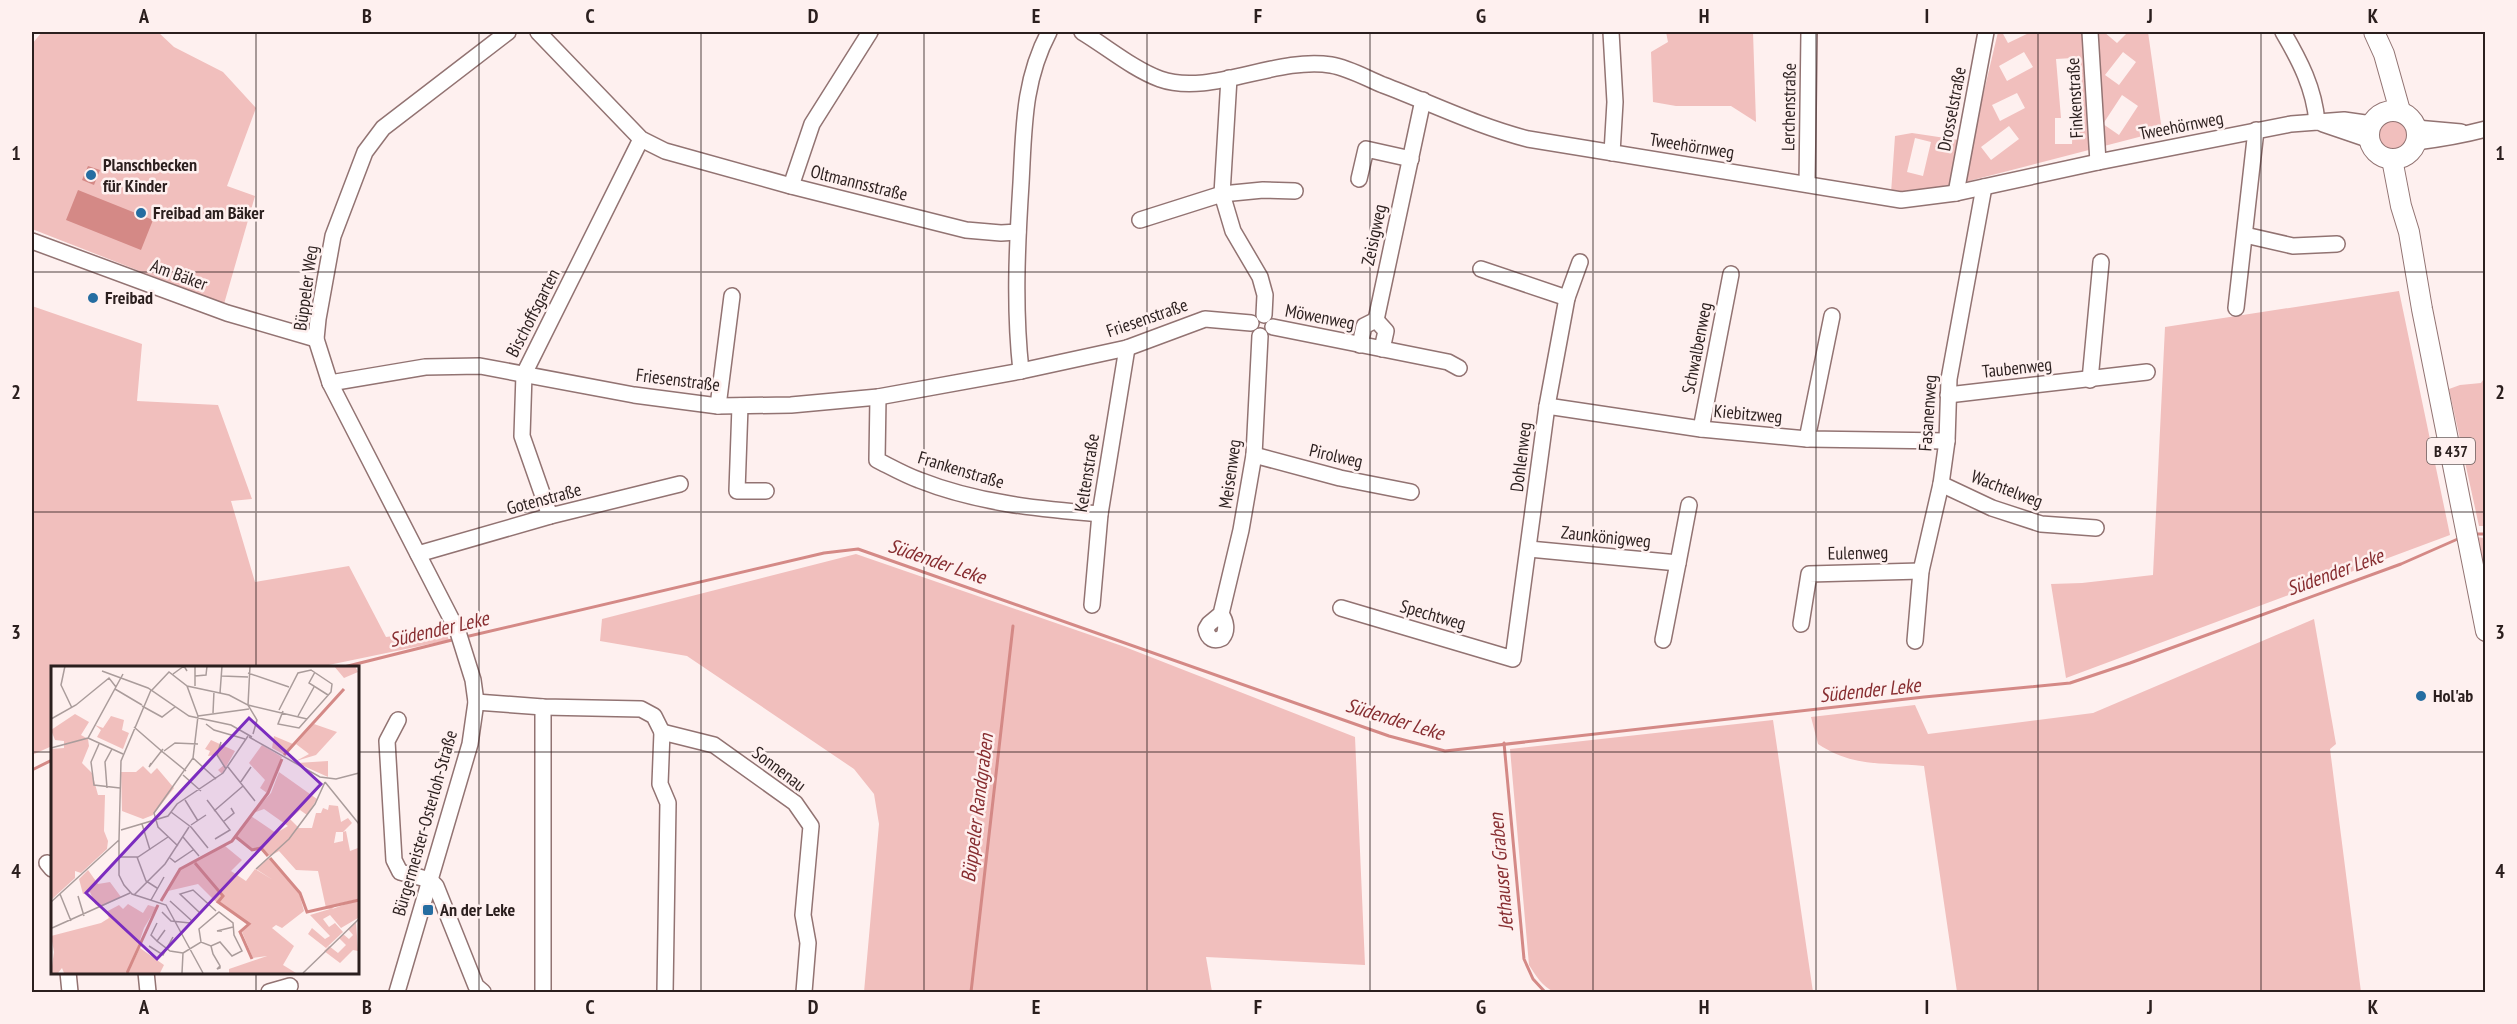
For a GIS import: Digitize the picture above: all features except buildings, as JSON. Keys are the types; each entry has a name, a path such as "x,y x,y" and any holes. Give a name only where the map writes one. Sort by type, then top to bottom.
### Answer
{"main road":[{"path":"2372,32 2382,122 2380,155 2408,146 2410,117 2382,122"},
{"name":"B 437","path":"2408,146 2401,206 2409,232 2462,518 2486,631"}],"street":[{"name":"Büppeler Weg","path":"457,630 330,383 316,339 333,236 365,152 383,128 508,32"},
{"name":"Oltmannsstraße","path":"538,32 641,139 665,151 791,186 966,230 994,233 1018,232"},
{"path":"791,186 812,124 870,32"},
{"path":"1021,371 1016,326 1018,232 1028,91 1034,63 1049,32"},
{"name":"Tweehörnweg","path":"1082,32 1160,79 1178,83 1229,78 1299,64 1334,66 1510,135 1901,200 1956,193 2256,130 2317,122 2382,122"},
{"path":"1611,32 1615,102 1612,153"},
{"name":"Lerchenstraße","path":"1807,184 1809,32"},
{"name":"Drosselstraße","path":"1956,193 1986,32"},
{"name":"Finkenstraße","path":"2090,32 2098,162"},
{"path":"2283,32 2306,74 2314,98 2317,122"},
{"name":"Meisenweg","path":"1221,615 1241,530 1254,455 1265,295 1260,277 1233,231 1222,194 1229,78"},
{"name":"Zeisigweg","path":"1376,320 1423,100"},
{"path":"2408,146 2486,129"},
{"path":"2236,308 2256,130"},
{"name":"Bischoffsgarten","path":"550,516 522,436 524,374 641,139"},
{"name":"Zeisigweg","path":"1359,179 1366,149 1411,159"},
{"name":"Fasanenweg","path":"1915,641 1922,571 1941,484 1947,441 1949,379 1984,187"},
{"path":"1140,220 1222,194 1263,190 1295,191"},
{"path":"2245,235 2293,246 2337,244"},
{"name":"Am Bäker","path":"32,241 227,313 316,339"},
{"name":"Dohlenweg","path":"1513,659 1547,406 1568,298 1580,262"},
{"path":"2090,380 2101,262"},
{"path":"1481,268 1568,298"},
{"name":"Schwalbenweg","path":"1701,429 1731,274"},
{"path":"718,406 732,296"},
{"path":"1807,439 1832,316"},
{"name":"Friesenstraße","path":"330,383 425,367 480,366 634,394 718,406 791,405 878,397 1021,371 1127,348 1205,319 1262,325"},
{"name":"Zeisigweg","path":"1360,345 1364,326 1376,320"},
{"name":"Zeisigweg","path":"1376,320 1386,331 1382,349"},
{"name":"Möwenweg","path":"1262,325 1360,345"},
{"path":"1360,345 1448,362 1459,368"},
{"name":"Keltenstraße","path":"1092,604 1100,514 1127,348"},
{"name":"Taubenweg","path":"1948,395 2146,372"},
{"name":"Frankenstraße","path":"878,397 877,460 918,480 965,496 1019,507 1100,514"},
{"path":"740,406 737,491 766,491"},
{"name":"Kiebitzweg","path":"1547,406 1701,429 1807,439 1947,441"},
{"name":"Pirolweg","path":"1254,455 1340,478 1411,492"},
{"name":"Gotenstraße","path":"418,554 550,516 680,484"},
{"name":"Wachtelweg","path":"1941,484 1992,508 2041,524 2096,528"},
{"path":"1663,640 1689,505"},
{"name":"Zaunkönigweg","path":"1529,549 1678,563"},
{"name":"Eulenweg","path":"1801,624 1809,574 1922,571"},
{"name":"Spechtweg","path":"1341,608 1513,659"},
{"name":"Bürgermeister-Osterloh-Straße","path":"397,993 470,744 476,702 473,680 457,630"},
{"path":"476,702 543,707 641,709 654,716 662,732 660,784 668,803 665,993"},
{"path":"543,707 543,993"},
{"path":"398,720 387,741 394,860 400,872 430,880 436,886 476,986 483,993"},
{"name":"Sonnenau","path":"662,732 714,746 795,803 811,825 803,915 808,943 804,993"},
{"path":"68,973 70,993"},
{"path":"146,973 148,993"},
{"path":"269,993 290,986"}],"shaded area":[{"path":"42,32 158,32 174,47 223,72 256,108 227,186 255,196 224,304 32,229 32,44"},
{"path":"1666,32 1753,32 1756,122 1731,106 1676,106 1653,102 1651,52 1668,42"},
{"path":"1998,32 2002,32 2008,43 2031,32 2104,32 2117,43 2128,32 2148,32 2162,131 1969,181 1906,193 1891,193 1895,136 1912,133 1972,142","holes":["2024,52 2033,67 2007,81 1999,66","2123,52 2136,62 2119,85 2105,75","2073,58 2078,116 2073,117 2072,144 2055,144 2055,118 2061,118 2056,59","2017,93 2025,108 2000,121 1992,105","2122,95 2138,106 2119,135 2103,124","2009,126 2019,139 1991,160 1981,147","1915,138 1931,142 1923,176 1907,172"]},
{"path":"2393,117 2405,122 2410,134 2405,146 2393,151 2381,146 2376,134 2381,122"},
{"name":"Planschbecken für Kinder","path":"88,166 100,170 94,185 82,180"},
{"path":"78,190 153,220 141,250 66,220"},
{"path":"2399,291 2450,535 2066,678 2051,584 2153,575 2165,327"},
{"path":"32,306 142,344 137,401 218,405 252,499 231,501 255,582 349,566 386,637 444,629 449,640 324,666 51,666 51,746 32,755"},
{"path":"2485,377 2486,526 2479,526 2449,389 2460,385 2481,383"},
{"path":"2475,537 2485,538 2485,570 2481,565"},
{"path":"856,554 1125,647 1355,737 1365,965 1206,957 1212,992 864,992 879,824 874,794 854,769 687,656 600,641 602,619"},
{"path":"2314,619 2336,744 2330,749 2361,992 1957,992 1924,766 1869,762 1831,752 1818,744 1811,717 1915,705 1928,734 2093,713"},
{"path":"1773,720 1813,992 1554,992 1546,987 1529,965 1510,749"}],"waterway":[{"name":"Südender Leke","path":"2475,534 2486,534"},
{"name":"Südender Leke","path":"465,637 824,553 858,549 1389,736 1445,751 1924,697 2070,683 2401,564 2460,538"},
{"name":"Büppeler Randgraben","path":"971,992 1013,626"},
{"name":"Südender Leke","path":"348,666 456,639"},
{"name":"Jethauser Graben","path":"1504,743 1524,959 1533,979 1545,992"},
{"name":"Südender Leke","path":"32,770 51,760"}],"place":[{"name":"Planschbecken für Kinder","path":"91,175"},
{"name":"Freibad am Bäker","path":"141,213"},
{"name":"Freibad","path":"93,298"},
{"name":"Hol'ab","path":"2421,696"},
{"name":"An der Leke","path":"428,910"}]}
